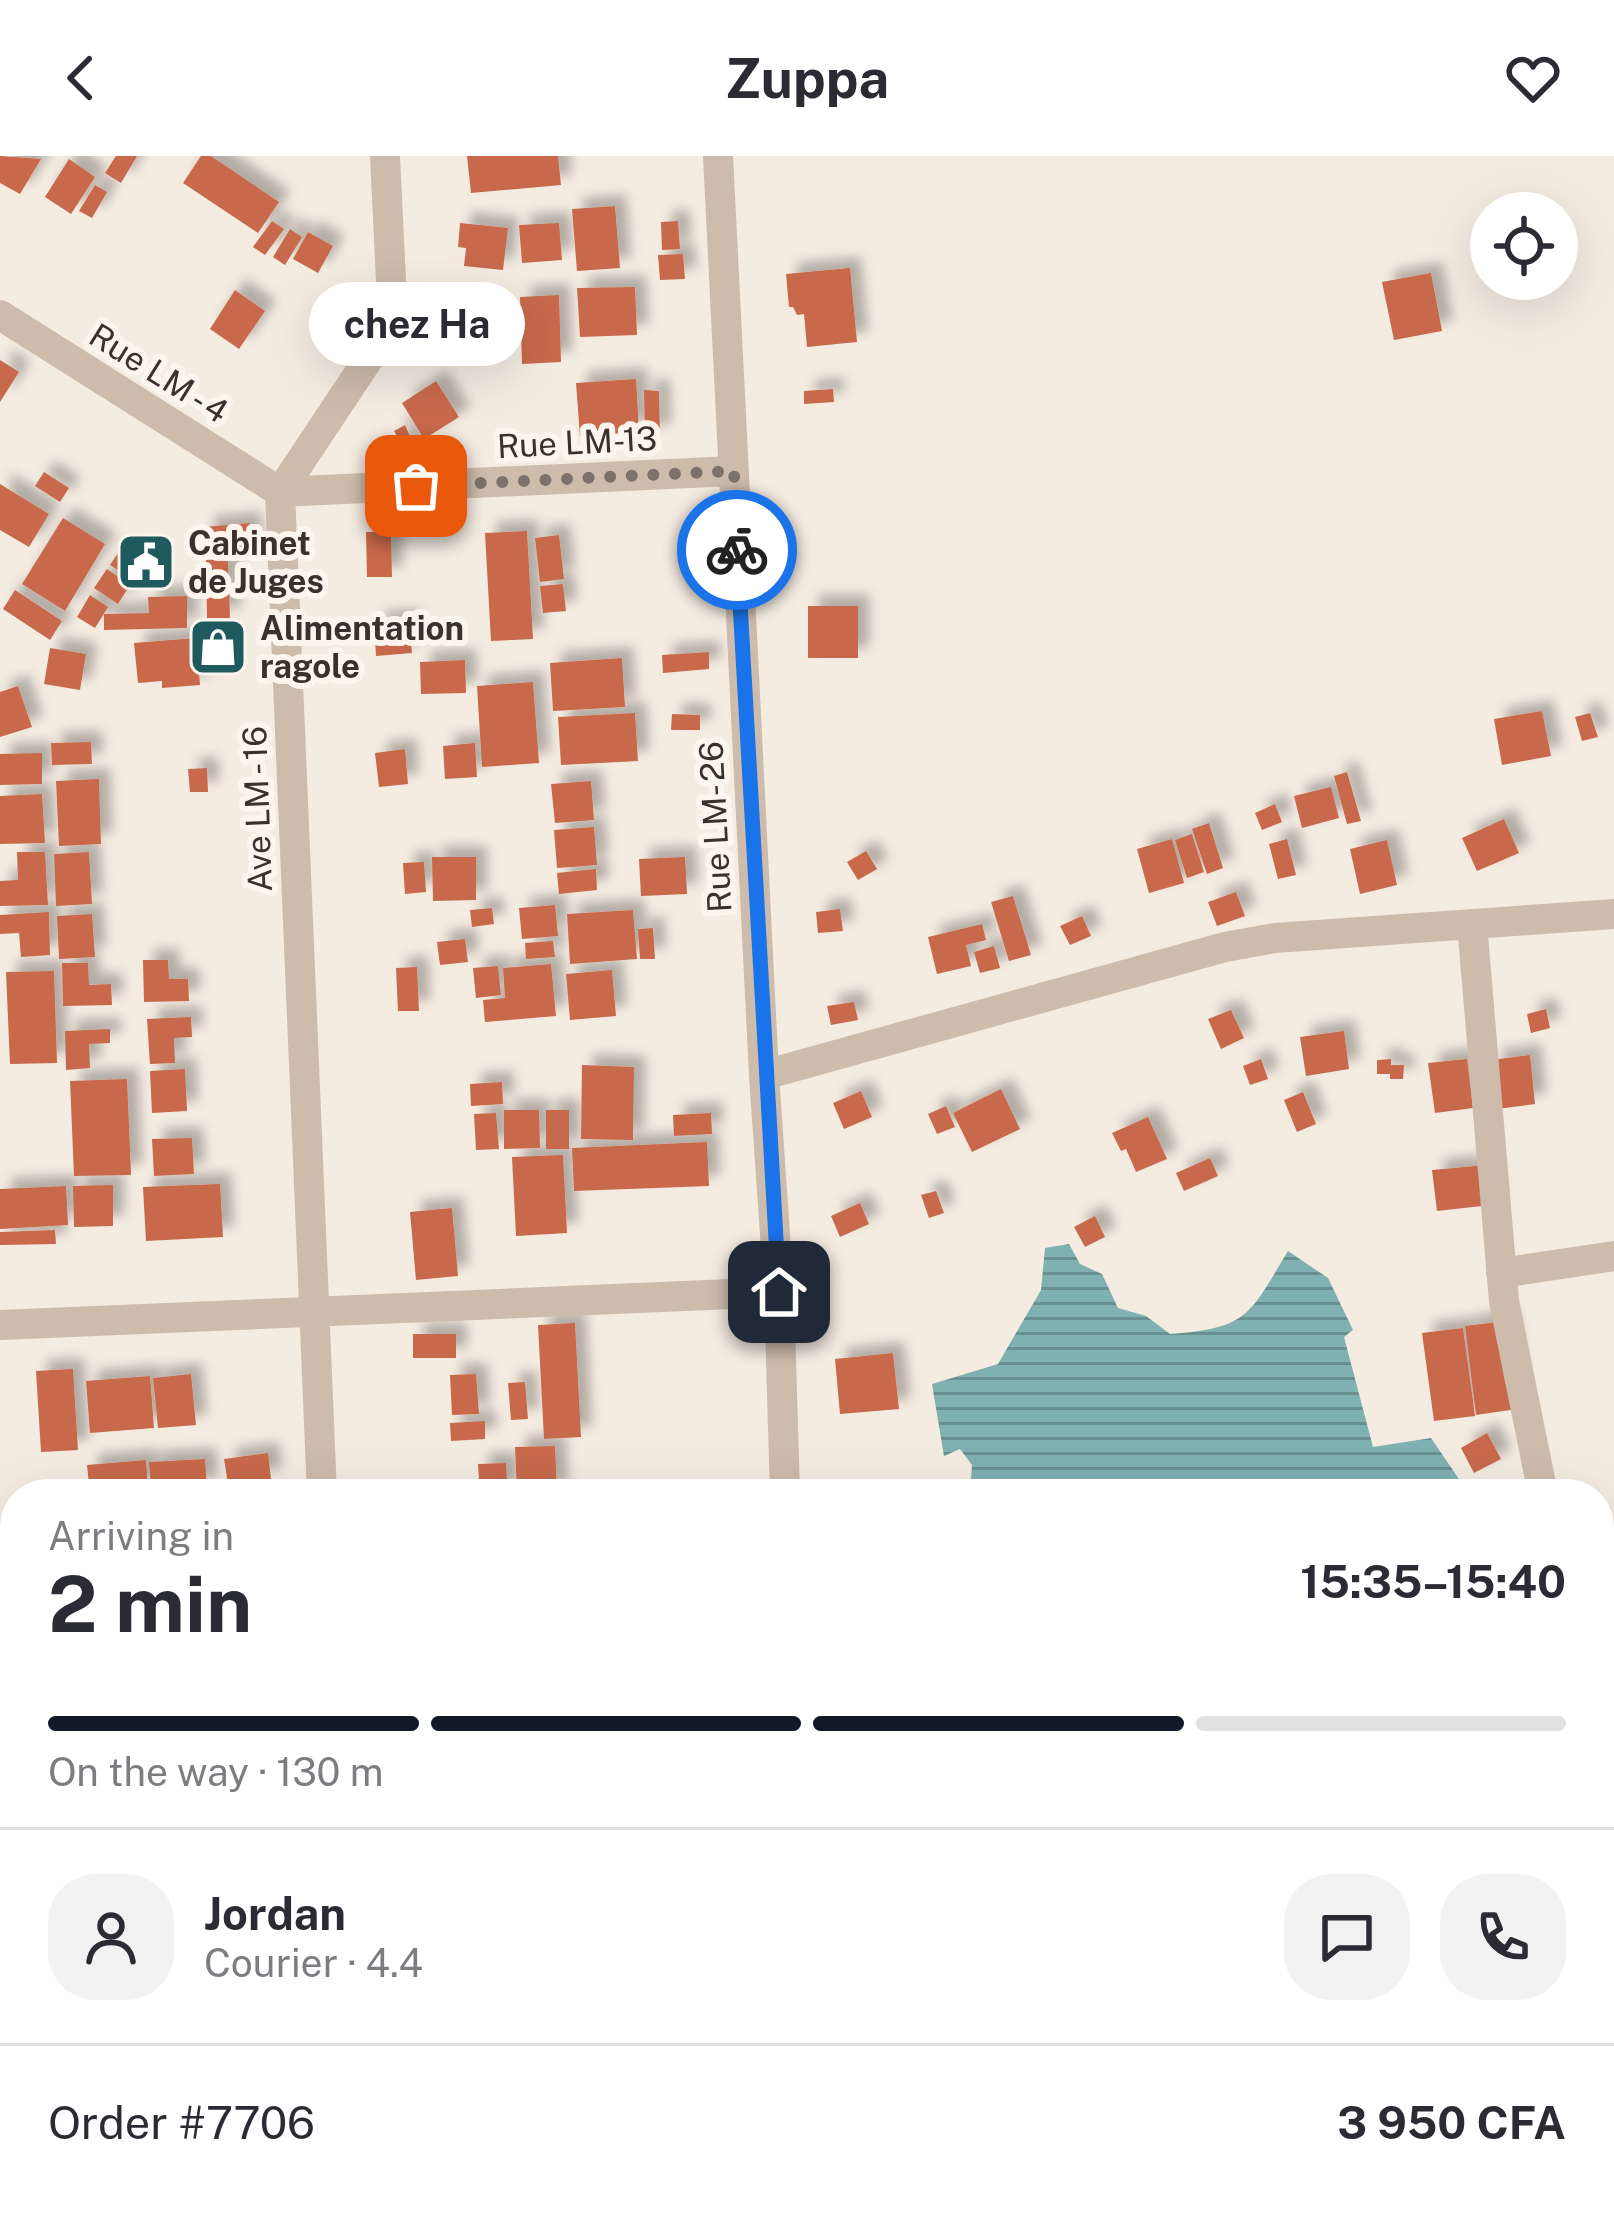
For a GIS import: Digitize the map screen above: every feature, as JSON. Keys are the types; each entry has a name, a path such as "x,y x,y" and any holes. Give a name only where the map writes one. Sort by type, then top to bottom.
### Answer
{"street":[{"path":"280,492 393,322 385,156"},
{"name":"Rue LM- 26","path":"718,156 779,1292 785,1479"},
{"name":"Rue LM - 4","path":"0,315 280,492"},
{"name":"Rue LM-13","path":"280,492 734,471"},
{"name":"Ave LM - 16","path":"280,492 321,1479"},
{"path":"764,1075 1225,947 1275,938 1614,914"},
{"path":"1472,924 1501,1273 1540,1479"},
{"path":"1501,1273 1614,1256"},
{"path":"0,1325 779,1292"}],"water":[{"path":"1069,1244 1080,1264 1102,1274 1118,1308 1146,1316 1170,1334 1216,1328 1244,1314 1288,1251 1328,1278 1353,1330 1344,1337 1373,1447 1431,1438 1459,1479 971,1479 972,1465 960,1449 944,1456 932,1384 998,1364 1041,1290 1045,1248"}],"building":[{"path":"0,156 41,159 20,194 0,183"},
{"path":"116,156 137,156 121,183 105,173"},
{"path":"201,156 211,156 279,202 258,233 183,183"},
{"path":"467,156 558,156 561,185 471,193"},
{"path":"69,159 95,177 71,214 45,197"},
{"path":"95,185 107,192 92,218 79,211"},
{"path":"615,206 620,268 577,271 572,209"},
{"path":"272,221 284,229 265,255 253,247"},
{"path":"678,221 680,249 662,250 661,222"},
{"path":"460,223 508,228 503,270 464,266 466,248 458,247"},
{"path":"559,223 562,260 522,263 519,225"},
{"path":"290,229 302,237 285,265 273,257"},
{"path":"308,232 333,246 318,273 293,259"},
{"path":"683,254 685,279 660,280 658,255"},
{"path":"850,268 857,342 807,347 804,314 797,315 789,307 786,274"},
{"path":"1431,273 1442,331 1394,340 1382,282"},
{"path":"635,287 637,335 580,337 577,288"},
{"path":"235,290 265,311 239,349 210,329"},
{"path":"559,295 561,362 522,364 520,297"},
{"path":"0,360 19,372 0,402"},
{"path":"636,379 639,432 580,436 576,383"},
{"path":"436,381 459,417 424,439 402,403"},
{"path":"833,389 834,402 804,404 804,391"},
{"path":"644,390 659,391 660,435 645,436"},
{"path":"405,425 416,449 399,458 394,449 402,445 394,431"},
{"path":"44,472 69,488 60,502 35,486"},
{"path":"0,484 49,514 29,547 0,530"},
{"path":"63,518 105,544 65,611 22,584"},
{"path":"250,523 253,552 206,557 203,527"},
{"path":"527,531 533,639 491,641 485,533"},
{"path":"366,532 391,532 392,577 367,577"},
{"path":"559,535 564,579 540,582 535,538"},
{"path":"120,550 137,561 127,576 110,565"},
{"path":"228,559 230,618 207,618 206,560"},
{"path":"107,569 130,585 118,604 94,588"},
{"path":"563,584 566,611 543,613 540,586"},
{"path":"15,590 62,621 50,640 3,609"},
{"path":"90,595 108,607 95,628 77,617"},
{"path":"187,596 187,628 104,630 104,614 149,613 148,597"},
{"path":"808,606 858,606 858,658 808,658"},
{"path":"409,620 412,653 376,656 374,622"},
{"path":"196,638 200,685 162,688 162,681 138,683 134,643"},
{"path":"50,648 86,654 80,690 44,684"},
{"path":"709,652 709,669 663,673 662,655"},
{"path":"622,658 625,707 553,711 550,663"},
{"path":"465,660 466,693 421,694 420,662"},
{"path":"533,682 539,763 482,767 477,686"},
{"path":"18,686 32,727 0,737 0,692"},
{"path":"1542,711 1551,756 1502,765 1494,719"},
{"path":"635,713 638,761 561,765 558,717"},
{"path":"1590,713 1598,737 1582,741 1575,717"},
{"path":"672,714 700,715 700,730 671,730"},
{"path":"91,742 92,764 52,765 51,743"},
{"path":"475,743 477,777 445,779 443,746"},
{"path":"405,749 408,784 379,787 375,753"},
{"path":"42,753 42,784 0,785 0,754"},
{"path":"207,768 208,792 190,792 188,769"},
{"path":"1347,772 1361,821 1347,824 1334,776"},
{"path":"99,779 101,844 59,846 56,781"},
{"path":"591,781 594,820 555,823 551,784"},
{"path":"1331,787 1339,818 1302,828 1294,796"},
{"path":"42,794 45,843 0,844 0,796"},
{"path":"1275,804 1282,822 1262,830 1255,813"},
{"path":"1504,819 1519,853 1477,871 1462,838"},
{"path":"1209,823 1223,868 1207,874 1192,829"},
{"path":"594,827 597,865 557,868 554,830"},
{"path":"1192,834 1204,872 1187,878 1175,840"},
{"path":"1172,839 1184,883 1149,893 1137,849"},
{"path":"1287,839 1296,875 1278,879 1269,844"},
{"path":"1387,840 1397,885 1360,894 1350,849"},
{"path":"866,851 877,869 858,880 847,862"},
{"path":"17,852 45,852 48,905 0,906 0,881 18,880"},
{"path":"89,852 92,904 56,906 54,854"},
{"path":"432,857 476,857 476,900 433,901"},
{"path":"685,857 687,894 641,896 639,859"},
{"path":"424,862 426,892 405,894 403,863"},
{"path":"596,869 597,890 559,894 557,873"},
{"path":"1236,892 1245,916 1217,926 1208,902"},
{"path":"1013,896 1031,955 1009,961 991,902"},
{"path":"555,905 558,936 522,939 519,908"},
{"path":"492,908 494,924 472,927 470,910"},
{"path":"840,909 843,931 818,933 816,912"},
{"path":"633,910 637,959 570,964 567,914"},
{"path":"49,912 50,955 21,957 19,933 0,934 0,915"},
{"path":"92,914 95,957 59,959 57,916"},
{"path":"1082,916 1091,936 1070,945 1060,926"},
{"path":"982,924 986,940 966,945 971,966 937,974 928,937"},
{"path":"653,928 655,959 640,959 638,929"},
{"path":"465,939 468,962 440,965 437,942"},
{"path":"553,941 555,957 526,959 525,943"},
{"path":"994,946 1000,968 980,973 974,952"},
{"path":"143,960 168,960 169,979 188,979 189,1001 144,1002"},
{"path":"62,963 88,963 89,985 111,984 112,1005 63,1006"},
{"path":"551,964 556,1016 485,1022 483,1000 505,998 503,968"},
{"path":"498,966 501,995 476,998 473,968"},
{"path":"417,967 419,1011 398,1011 396,968"},
{"path":"612,970 616,1016 570,1020 566,974"},
{"path":"54,971 57,1063 10,1064 6,972"},
{"path":"854,1002 858,1020 831,1025 827,1006"},
{"path":"1546,1009 1550,1028 1531,1033 1527,1014"},
{"path":"1231,1010 1244,1038 1221,1049 1208,1019"},
{"path":"191,1017 192,1037 174,1038 175,1063 150,1064 147,1019"},
{"path":"110,1029 110,1043 89,1044 90,1068 66,1070 65,1031"},
{"path":"1344,1031 1349,1069 1306,1076 1300,1037"},
{"path":"1530,1055 1535,1104 1497,1109 1491,1060"},
{"path":"1261,1059 1268,1079 1250,1085 1243,1066"},
{"path":"1391,1059 1391,1065 1404,1065 1403,1079 1377,1074 1377,1060"},
{"path":"1467,1059 1473,1108 1435,1113 1428,1063"},
{"path":"582,1065 634,1067 633,1140 581,1139"},
{"path":"185,1069 187,1111 152,1113 150,1071"},
{"path":"127,1079 131,1175 74,1176 70,1081"},
{"path":"502,1082 503,1104 471,1106 470,1084"},
{"path":"1001,1089 1020,1129 972,1152 953,1113"},
{"path":"861,1091 872,1117 844,1129 833,1103"},
{"path":"1303,1092 1316,1124 1297,1132 1284,1100"},
{"path":"946,1106 955,1127 937,1134 928,1114"},
{"path":"504,1110 539,1110 540,1148 504,1149"},
{"path":"546,1110 569,1110 569,1149 546,1149"},
{"path":"496,1113 499,1149 476,1150 474,1114"},
{"path":"711,1113 712,1134 674,1136 673,1115"},
{"path":"1148,1117 1167,1159 1136,1172 1112,1133"},
{"path":"192,1138 194,1174 154,1176 152,1139"},
{"path":"707,1142 709,1186 574,1191 572,1148"},
{"path":"563,1155 567,1233 516,1236 512,1157"},
{"path":"1210,1158 1218,1176 1184,1191 1176,1173"},
{"path":"1487,1165 1491,1205 1437,1211 1432,1170"},
{"path":"220,1184 223,1237 146,1241 143,1187"},
{"path":"113,1185 113,1226 74,1227 73,1186"},
{"path":"66,1186 68,1225 0,1229 0,1189"},
{"path":"936,1191 944,1213 929,1218 921,1195"},
{"path":"860,1203 869,1224 840,1237 831,1216"},
{"path":"452,1208 458,1276 416,1280 410,1212"},
{"path":"1095,1216 1105,1237 1085,1247 1074,1227"},
{"path":"55,1230 56,1244 0,1245 0,1232"},
{"path":"1506,1321 1517,1409 1476,1415 1465,1326"},
{"path":"575,1323 581,1437 544,1439 538,1325"},
{"path":"1463,1328 1475,1416 1434,1421 1422,1333"},
{"path":"413,1334 456,1334 456,1358 413,1358"},
{"path":"893,1353 899,1409 840,1414 835,1359"},
{"path":"73,1369 78,1450 41,1452 36,1371"},
{"path":"191,1374 196,1425 158,1428 153,1378"},
{"path":"476,1374 479,1414 452,1415 450,1375"},
{"path":"150,1376 154,1428 90,1433 86,1381"},
{"path":"525,1382 528,1419 511,1420 508,1383"},
{"path":"485,1421 485,1439 451,1441 450,1423"},
{"path":"1487,1433 1501,1459 1474,1473 1461,1448"},
{"path":"555,1446 556,1479 516,1479 515,1447"},
{"path":"268,1453 271,1479 227,1479 224,1459"},
{"path":"205,1459 206,1479 150,1479 149,1462"},
{"path":"146,1460 147,1479 88,1479 87,1465"},
{"path":"506,1463 507,1479 479,1479 478,1464"}],"way so far":[{"path":"416,486 734,471 737,550"}],"place":[{"name":"chez Ha","path":"416,486"},
{"name":"Cabinet de Juges","path":"146,562"},
{"name":"Alimentation ragole","path":"218,647"}],"route":[{"path":"737,550 779,1292"}]}
